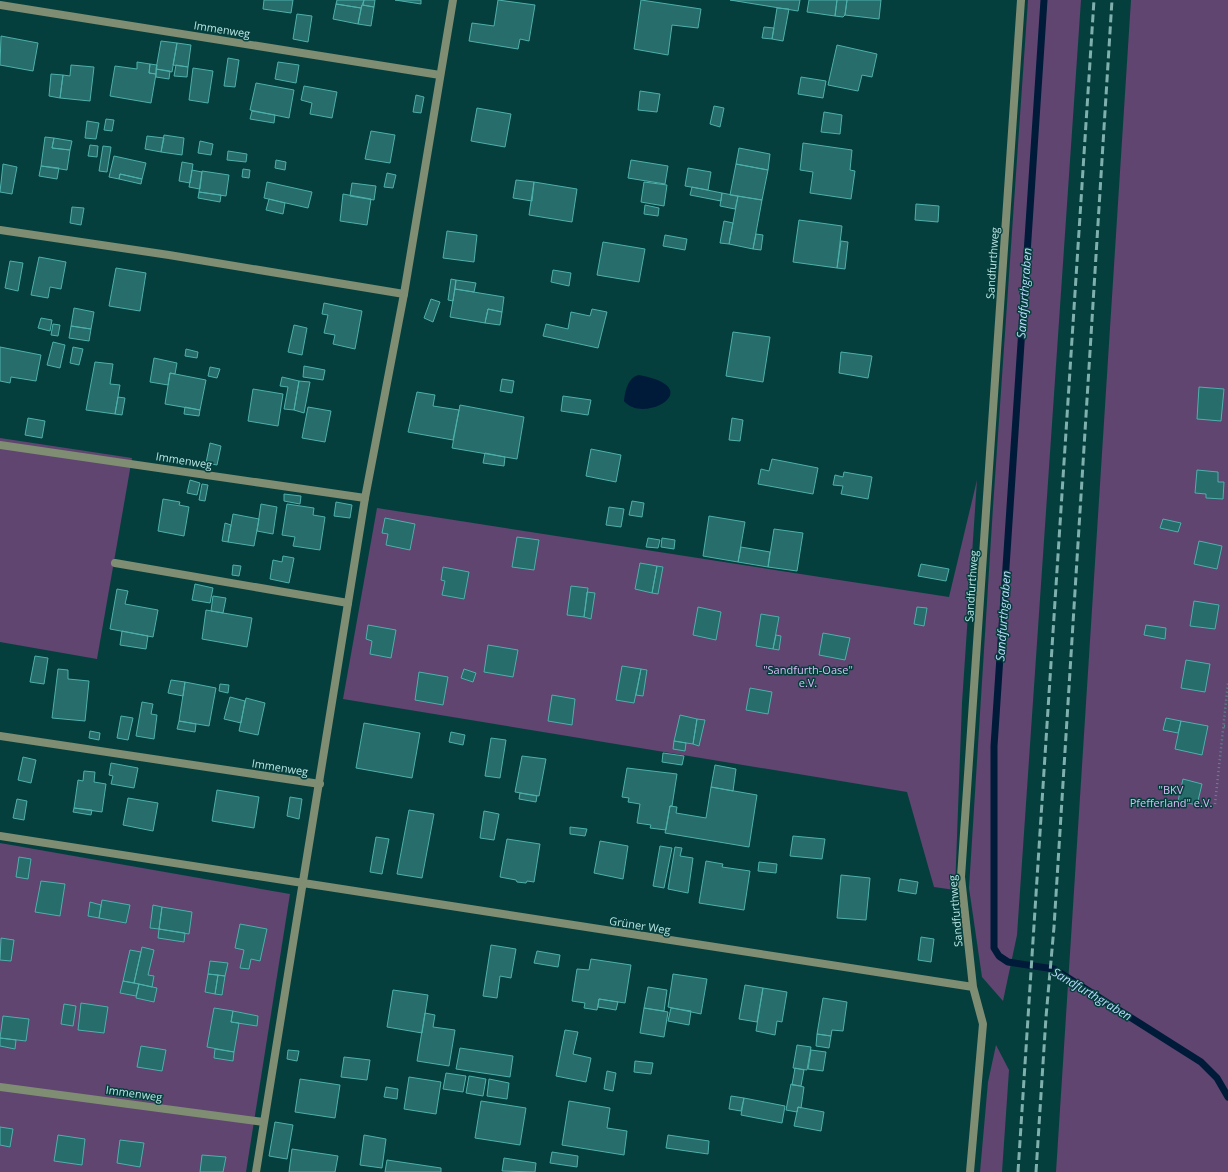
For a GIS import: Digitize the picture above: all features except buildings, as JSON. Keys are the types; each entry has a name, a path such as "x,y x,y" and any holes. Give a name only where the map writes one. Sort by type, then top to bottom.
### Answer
{"street":[{"name":"Immenweg","path":"256,1172 320,784 365,498 404,294 453,0"},
{"name":"Sandfurthweg","path":"970,1172 983,1024 973,988 962,877 1021,0"},
{"name":"Immenweg","path":"0,5 440,75"},
{"path":"0,230 169,254 404,294"},
{"name":"Immenweg","path":"0,445 365,498"},
{"path":"115,563 348,603"},
{"name":"Immenweg","path":"0,736 320,784"},
{"path":"0,836 303,884"},
{"name":"Grüner Weg","path":"303,884 973,988"},
{"name":"Immenweg","path":"0,1087 264,1122"}],"path":[{"path":"1215,804 1228,684"},
{"path":"1224,726 1228,727"}],"green space":[{"path":"1028,0 1081,0 1017,935 1003,1001 982,977 969,888 993,507"},
{"name":"\"BKV Pfefferland\" e.V.","path":"1131,0 1228,0 1228,1172 1056,1172"},
{"path":"0,438 132,458 97,659 0,642"},
{"name":"\"Sandfurth-Oase\" e.V.","path":"977,480 962,703 955,890 934,887 907,792 343,699 377,508 949,597"},
{"path":"0,843 290,894 246,1172 0,1172"},
{"path":"996,1045 1009,1070 1002,1172 980,1172 988,1082"}],"water":[{"path":"639,375 659,381 669,388 670,395 665,402 656,407 644,409 633,407 624,401 626,389 630,381 635,376"}],"waterway":[{"name":"Sandfurthgraben","path":"1044,0 994,746 994,948 999,956 1008,962 1054,969 1201,1062 1217,1078 1228,1097"}],"railway":[{"path":"1018,1172 1094,0"},
{"path":"1036,1172 1046,1017 1054,927 1112,0"}]}
